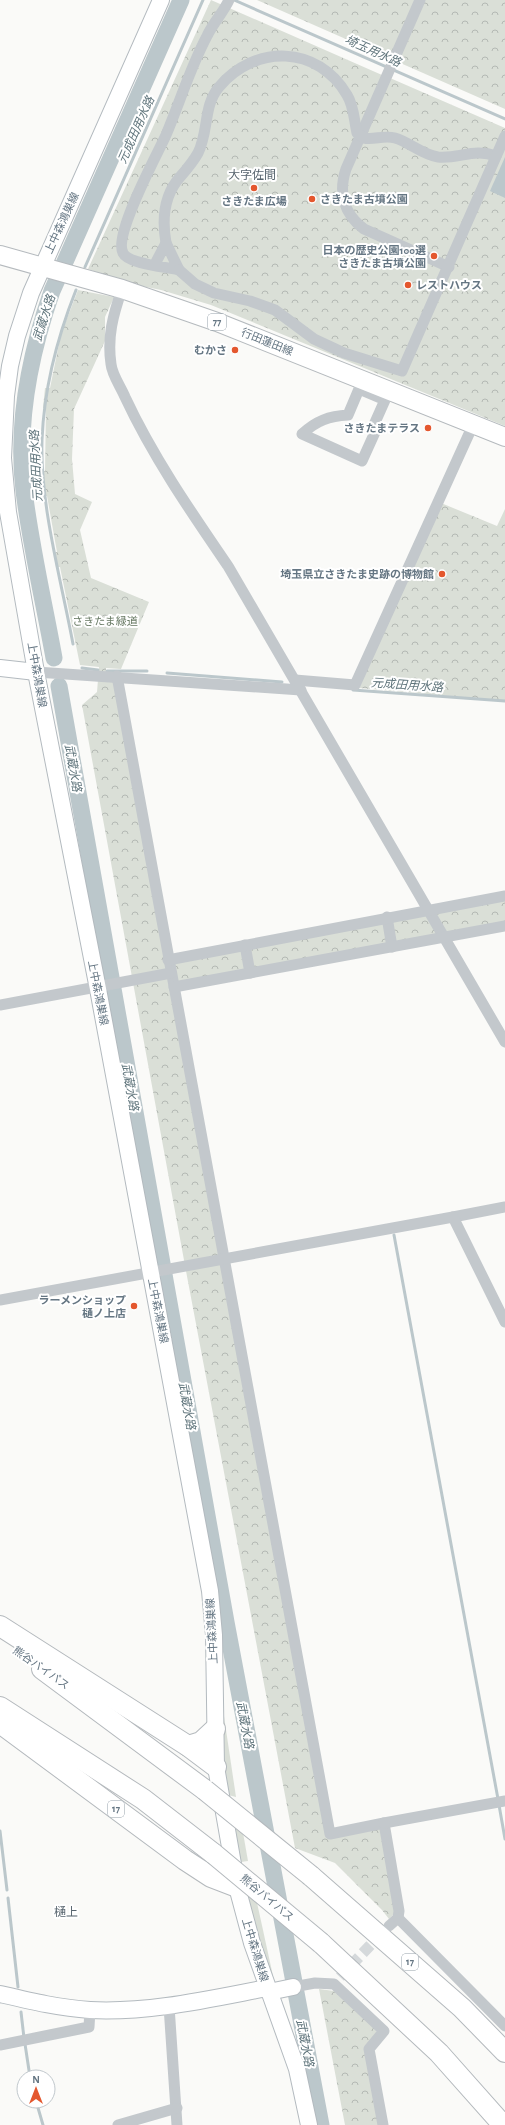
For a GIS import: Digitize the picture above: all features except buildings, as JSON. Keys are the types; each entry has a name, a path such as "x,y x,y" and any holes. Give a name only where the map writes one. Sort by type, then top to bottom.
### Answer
{"highway":[{"path":"0,1626 188,1746 216,1767"},
{"name":"熊谷バイパス","path":"0,1639 73,1691 205,1790 311,1876 462,2008 505,2052"},
{"name":"熊谷バイパス","path":"0,1707 143,1799 214,1854 321,1943 439,2053 503,2125"},
{"name":"17","path":"0,1723 185,1860 211,1877 237,1887"},
{"path":"188,1746 202,1742 215,1729"}],"main road":[{"name":"上中森鴻巣線","path":"161,0 46,268 24,315 12,359 6,396 3,458 6,494 42,672 102,988 210,1591 214,1635 216,1767 237,1887 248,1929 268,1990 293,2056 309,2125"},
{"name":"行田蓮田線","path":"0,255 122,289 217,322 505,437"},
{"path":"0,668 42,672"},
{"path":"0,1994 45,2005 90,2010 169,2006 293,1987"}],"street":[{"path":"179,270 155,264 135,262 127,258 121,248 123,234 139,191 166,135 194,63 209,31 229,0"},
{"path":"420,0 343,177 342,194 349,213 357,224 375,235 448,267"},
{"path":"496,156 482,152 456,157 438,156 395,138 382,137 368,139 361,137 357,133 353,110 348,96 338,82 320,67 301,58 284,56 265,57 248,63 227,78 218,88 209,105 199,151 192,164 179,178 166,203 164,219 166,243 179,270 195,284 214,293 250,301 275,310 314,340 344,353 402,371 505,136"},
{"path":"155,264 166,243"},
{"path":"122,289 109,333 111,366 134,415 181,496 228,566 505,1042"},
{"path":"360,389 385,400 373,427 376,430 362,461 302,434 310,426 324,418 348,415 360,389"},
{"path":"42,672 298,685 355,685 473,425"},
{"path":"117,676 168,960 330,1834 505,1801"},
{"path":"168,960 428,909 505,896"},
{"path":"387,917 392,947"},
{"path":"174,987 505,926"},
{"path":"245,945 250,973"},
{"path":"0,1005 102,988 171,973"},
{"path":"0,1300 154,1273 505,1207"},
{"path":"453,1217 505,1322"},
{"path":"384,1824 399,1910 393,1922 505,2026"},
{"path":"293,1987 337,1980 384,2031 369,2049 383,2125"},
{"path":"169,2006 177,2125"},
{"path":"0,2045 89,2028 90,2010"},
{"path":"118,2125 177,2108"}],"green space":[{"name":"さきたま古墳公園","path":"211,0 382,75 389,58 257,0 505,0 505,109 398,62 390,78 505,128 505,426 211,305 161,290 132,284 88,269"},
{"name":"さきたま緑道","path":"78,290 114,297 105,317 105,341 74,409 72,459 75,494 92,502 80,530 91,578 149,602 121,669 106,668 106,681 114,682 165,957 505,894 505,928 177,990 327,1835 381,1828 395,1913 389,1919 382,1910 335,1863 295,1848 186,1271 82,705 97,692 99,667 80,665 60,567 56,567 54,553 57,552 47,496 43,496 41,472 45,471 46,408 43,408 45,388 50,388 61,334"},
{"path":"441,503 497,526 505,509 505,701 359,688"},
{"path":"222,1703 236,1797 228,1795 222,1753"},
{"path":"234,1827 242,1827 248,1861 241,1862"},
{"path":"247,1894 256,1898 273,1976 270,1977 256,1937"},
{"path":"319,1989 334,1991 376,2027 377,2035 366,2048 380,2125 345,2125"}],"shaded area":[{"path":"505,157 505,198 490,191"}],"waterway":[{"name":"武蔵水路","path":"54,658 30,533 22,466 24,415 31,364 52,291 181,0"},
{"name":"元成田用水路","path":"85,267 203,0"},
{"name":"埼玉用水路","path":"234,0 505,119"},
{"name":"元成田用水路","path":"73,644 52,542 44,491 42,440 45,401 57,345 76,290"},
{"name":"元成田用水路","path":"82,668 98,670"},
{"name":"元成田用水路","path":"107,671 147,671"},
{"name":"元成田用水路","path":"167,673 282,682"},
{"name":"武蔵水路","path":"59,686 226,1622 321,2125"},
{"name":"元成田用水路","path":"353,690 505,701"},
{"path":"394,1235 498,1799"},
{"path":"499,1805 505,1839"},
{"path":"0,1831 7,1890"},
{"path":"8,1898 18,1987"},
{"path":"21,2012 24,2038"},
{"path":"25,2044 29,2069"},
{"path":"38,2109 43,2125"}],"tunnel":[{"path":"340,1977 382,1933"}],"place":[{"name":"さきたま広場","path":"254,188"},
{"name":"さきたま古墳公園","path":"312,199"},
{"name":"日本の歴史公園100選 さきたま古墳公園","path":"434,256"},
{"name":"レストハウス","path":"408,285"},
{"name":"むかさ","path":"235,350"},
{"name":"さきたまテラス","path":"428,428"},
{"name":"埼玉県立さきたま史跡の博物館","path":"442,574"},
{"name":"ラーメンショップ 樋ノ上店","path":"134,1306"}],"district":[{"name":"大字佐間","path":"252,175"},
{"name":"樋上","path":"66,1912"}]}
